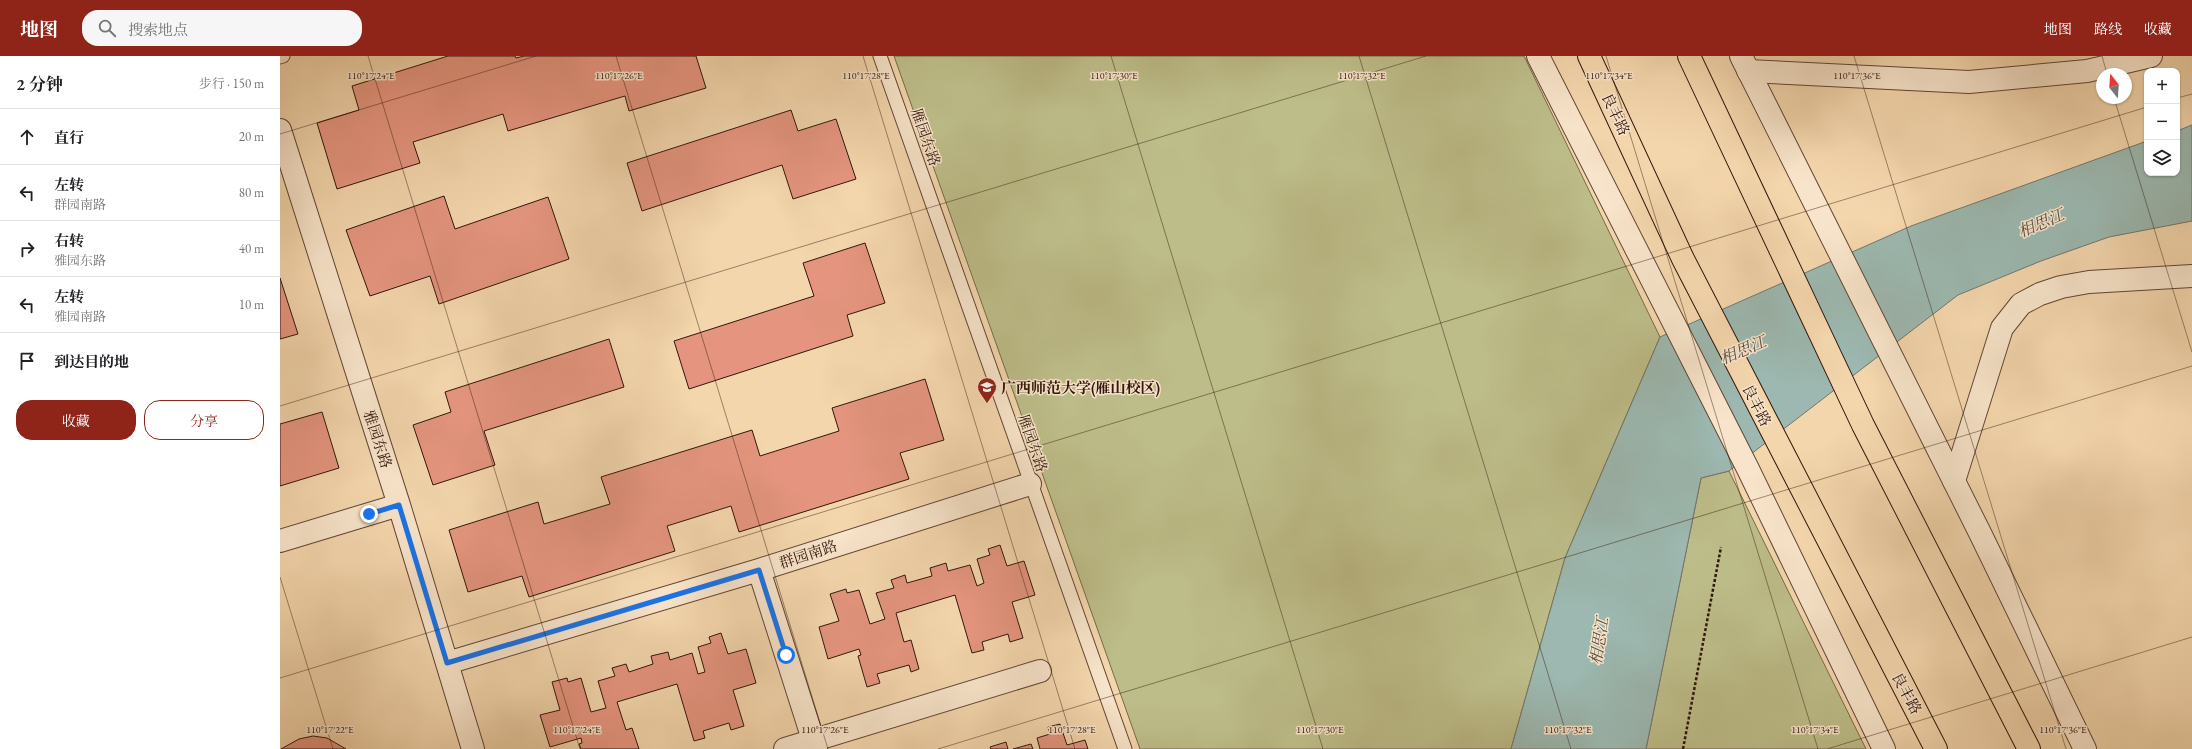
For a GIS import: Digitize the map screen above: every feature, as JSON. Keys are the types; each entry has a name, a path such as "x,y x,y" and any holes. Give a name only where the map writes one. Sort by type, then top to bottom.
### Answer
{"highway":[{"name":"良丰路","path":"1589,56 1683,259 1782,454 1936,749"},
{"path":"1689,56 1863,425 2029,749"}],"street":[{"path":"1538,56 1648,275 1747,467 1884,749"},
{"path":"1744,63 1969,82 2087,70 2151,56"},
{"path":"1744,63 1954,481 2084,749"},
{"name":"雅园东路","path":"280,130 399,505 473,749"},
{"path":"1954,481 2002,328 2021,304 2040,294 2054,289 2089,282 2192,276"},
{"name":"群园南路","path":"447,663 759,570 1030,484"},
{"path":"280,541 399,505"},
{"path":"759,570 814,745"},
{"path":"785,749 814,745 1040,671"}],"lane":[{"name":"雁园东路","path":"880,56 1030,484 1125,749"}],"path":[{"path":"1684,749 1721,547"}],"green space":[{"path":"894,56 1524,56 1660,337 1565,558 1511,749 1140,749"},
{"path":"1729,471 1866,749 1646,749 1701,478"}],"water":[{"name":"相思江","path":"2192,125 2192,221 2109,237 2041,261 1958,295 1729,471 1701,478 1646,749 1511,749 1565,558 1660,337 1911,226 2144,142 2144,176 2180,176 2180,130"}],"building":[{"path":"448,56 515,56 516,58 524,56 696,56 706,88 629,111 625,96 508,131 503,114 413,142 420,163 337,189 317,123 359,110 352,86"},
{"path":"791,110 798,131 836,119 856,179 793,199 782,165 642,211 627,163"},
{"path":"444,196 455,229 548,197 569,259 439,304 430,276 370,296 346,230"},
{"path":"865,243 885,303 847,315 853,336 689,389 674,341 814,296 803,263"},
{"path":"280,278 298,334 280,339"},
{"path":"609,339 624,387 484,431 495,465 433,485 413,425 451,412 445,392"},
{"path":"925,379 944,440 900,453 909,479 739,532 731,506 667,526 675,551 529,597 522,576 468,592 449,530 538,502 544,524 610,504 601,477 752,430 760,456 839,431 832,408"},
{"path":"322,412 339,468 280,486 280,424"},
{"path":"1000,545 1007,566 1024,561 1035,595 1012,602 1023,638 1010,642 1008,634 982,642 984,650 972,653 955,595 896,613 904,642 911,640 919,669 911,672 909,665 877,674 880,683 867,687 858,656 861,655 859,649 828,659 819,627 839,621 830,594 846,589 847,593 859,590 870,624 885,619 876,593 894,588 891,580 905,575 907,583 932,576 930,568 946,563 948,571 970,565 977,586 984,583 977,559 990,555 988,549"},
{"path":"721,633 728,654 746,649 756,683 733,690 744,726 731,730 729,723 703,731 705,738 694,741 677,684 617,702 626,730 632,728 639,749 581,749 579,744 582,743 581,738 550,747 540,715 560,710 552,682 567,678 568,682 581,678 591,712 606,708 598,681 615,676 612,668 626,664 629,672 653,664 651,656 668,652 670,660 692,653 698,674 705,672 698,647 711,643 709,637"},
{"path":"1060,724 1067,745 1085,740 1088,749 1040,749 1037,738 1050,734 1048,727"},
{"path":"313,736 327,738 346,749 281,749 299,739"},
{"path":"1006,742 1008,749 991,749 990,747"},
{"path":"1031,744 1033,749 1013,749"}],"place":[{"name":"广西师范大学(雁山校区)","path":"987,404"}],"route":[{"path":"369,514 399,505 447,663 759,570 786,655"}]}
